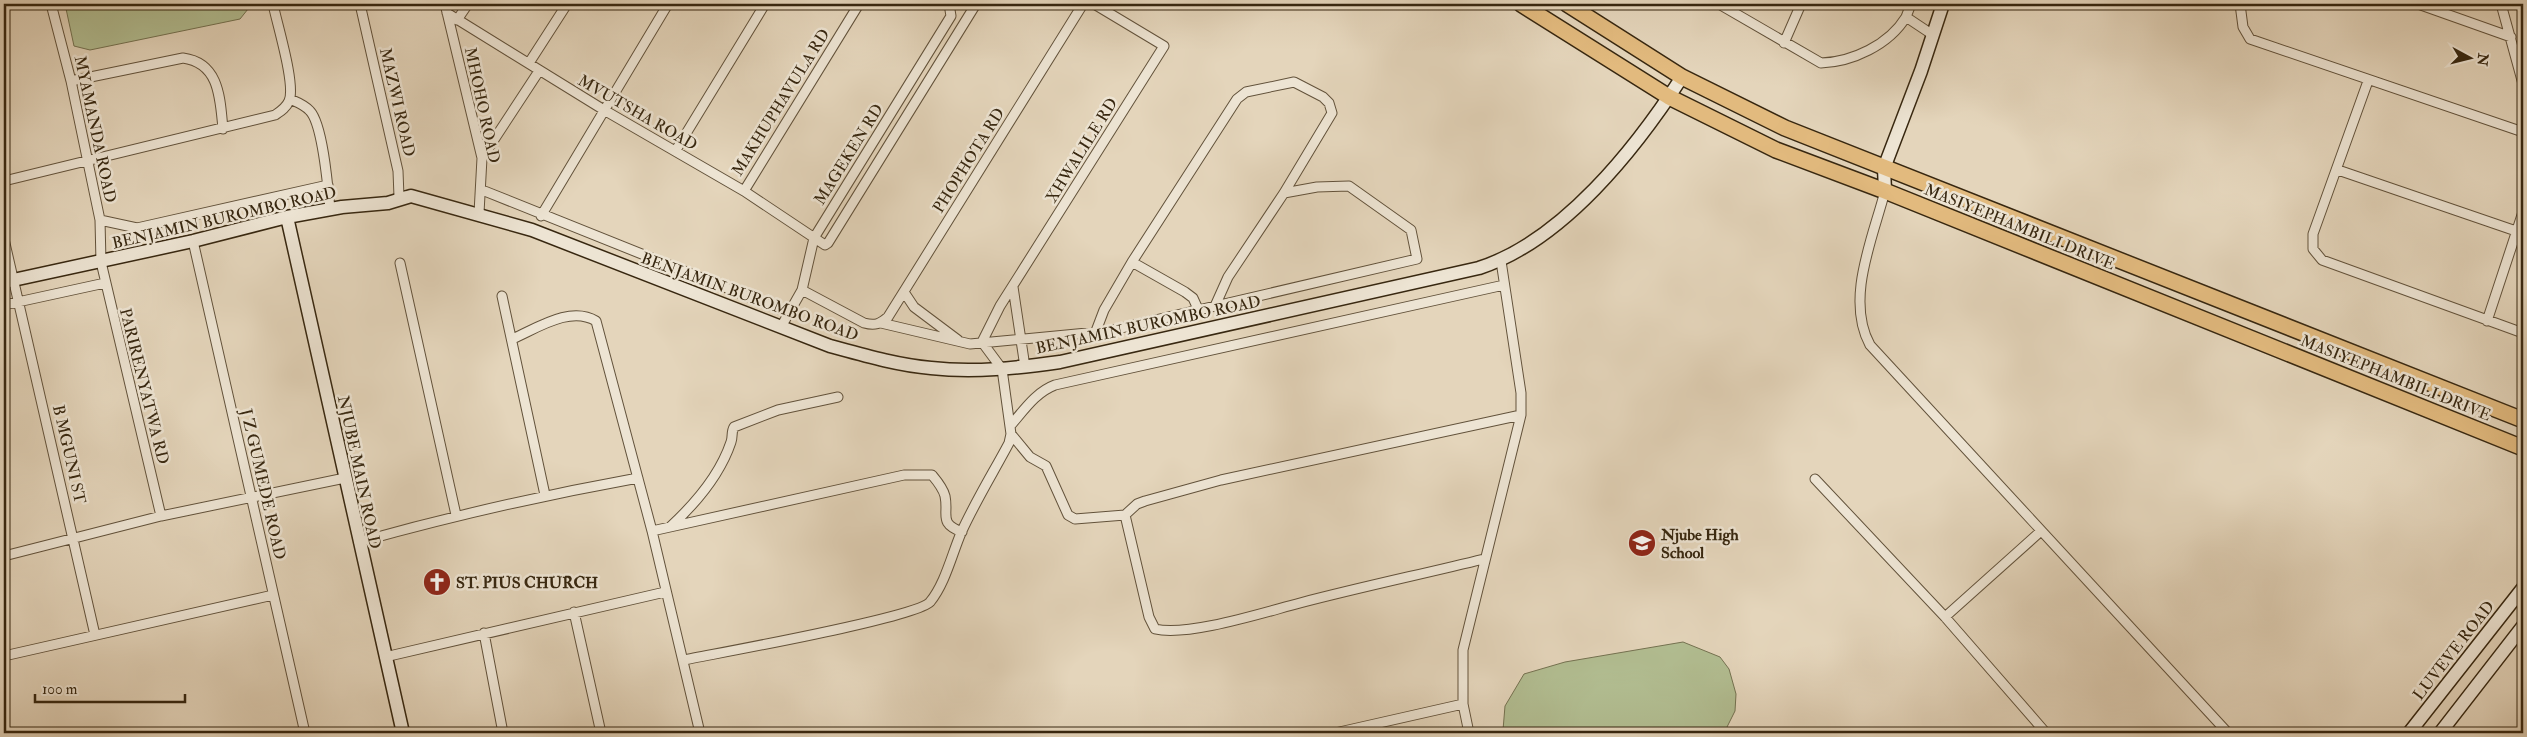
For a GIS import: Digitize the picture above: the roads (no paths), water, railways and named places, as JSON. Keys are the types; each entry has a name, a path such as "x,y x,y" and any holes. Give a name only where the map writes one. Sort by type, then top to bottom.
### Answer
{"main road":[{"name":"MASIYEPHAMBILI DRIVE","path":"1521,4 1669,97 1776,150 1885,191 2523,448"},
{"name":"MASIYEPHAMBILI DRIVE","path":"1567,4 1682,77 1785,128 2523,420"}],"street":[{"name":"MYAMANDA ROAD","path":"51,4 71,81 100,220 101,262"},
{"path":"4,181 275,115 286,107 290,99 290,80 273,4"},
{"name":"MAZWI ROAD","path":"360,4 398,171 399,196 411,196"},
{"name":"MHOHO ROAD","path":"445,4 482,158 482,190 479,213"},
{"path":"457,20 468,4"},
{"path":"529,63 567,4"},
{"path":"541,216 668,4"},
{"path":"676,150 765,4"},
{"name":"MAKHUPHAVULA RD","path":"744,191 858,4"},
{"name":"MAGEKEN RD","path":"782,327 802,290 814,238 951,16 949,4"},
{"path":"814,238 821,243 828,243 976,4"},
{"name":"PHOPHOTA RD","path":"877,324 904,292 1083,4"},
{"name":"XHWALILE RD","path":"982,342 990,322 1164,46 1094,4"},
{"path":"1719,4 1821,63 1859,55 1872,48 1898,30 1911,4"},
{"path":"1784,43 1801,4"},
{"path":"1943,4 1884,168 1885,191 1861,284 1860,313 1863,332 1870,345 2228,733"},
{"path":"2240,4 2243,27 2250,39 2368,81 2523,132"},
{"path":"2418,4 2511,37"},
{"path":"2501,4 2523,84"},
{"name":"MVUTSHA ROAD","path":"447,13 604,110 744,191 814,238"},
{"path":"1906,17 1933,35"},
{"path":"71,81 183,58 195,60 211,72 220,100 223,129"},
{"path":"482,158 539,71"},
{"name":"BENJAMIN BUROMBO ROAD","path":"8,281 193,241 287,217 330,209 388,203 411,196 479,213 532,230 830,346 900,363 931,368 1002,369 1025,367 1060,362 1479,268 1501,261 1553,227 1590,193 1635,145 1682,77"},
{"path":"2368,81 2338,170 2312,234 2313,249 2322,260 2523,333"},
{"path":"1096,331 1104,310 1132,262 1240,95 1254,90 1294,82 1323,97 1329,103 1332,114 1284,193 1228,277 1215,306"},
{"path":"290,99 301,104 315,118 328,185 330,209"},
{"path":"2338,170 2516,231"},
{"path":"100,220 137,228 328,185"},
{"path":"802,290 852,318 962,342 982,342 1120,328 1417,259 1411,230 1349,186 1317,187 1284,193"},
{"path":"482,190 541,216 789,313"},
{"path":"2487,321 2523,212"},
{"name":"NJUBE MAIN ROAD","path":"287,217 403,733"},
{"name":"B MGUNI ST","path":"4,239 8,281 18,302 75,539 95,636"},
{"name":"J Z GUMEDE ROAD","path":"193,241 305,733"},
{"path":"1469,733 1463,704 1463,650 1521,415 1521,393 1501,261"},
{"name":"PARIRENYATWA RD","path":"101,262 161,516"},
{"path":"1132,262 1185,292 1193,298 1198,309"},
{"path":"400,264 456,515"},
{"path":"4,304 105,283"},
{"path":"1011,430 1037,396 1045,388 1055,385 1504,285"},
{"path":"1013,288 1025,367"},
{"path":"904,292 919,312 962,342"},
{"path":"502,296 545,495"},
{"path":"512,339 562,318 580,316 596,321 652,531 700,733"},
{"path":"684,660 854,625 902,613 928,604 938,587 962,532 1009,443 1011,430 1002,369 982,342"},
{"path":"670,527 695,504 731,442 734,427 768,413 838,397"},
{"path":"1011,430 1030,457 1046,466 1068,515 1075,519 1125,515 1145,500 1221,480 1521,415"},
{"path":"652,531 919,473 932,475 938,483 944,495 945,518 948,525 962,532"},
{"path":"4,556 161,516 345,478"},
{"path":"359,542 456,515 545,495 638,478"},
{"path":"1815,479 1945,617 2042,733"},
{"path":"1125,515 1149,617 1155,629 1166,632 1189,630 1265,613 1484,559"},
{"path":"1945,617 2040,530"},
{"name":"LUVEVE ROAD","path":"2409,733 2523,588"},
{"path":"385,657 665,592"},
{"path":"4,656 273,595"},
{"path":"574,612 600,733"},
{"path":"2440,733 2523,626"},
{"path":"484,633 503,733"},
{"path":"1335,733 1463,704"}],"place":[{"name":"Njube High School","path":"1642,543"},
{"name":"ST. PIUS CHURCH","path":"437,582"}]}
